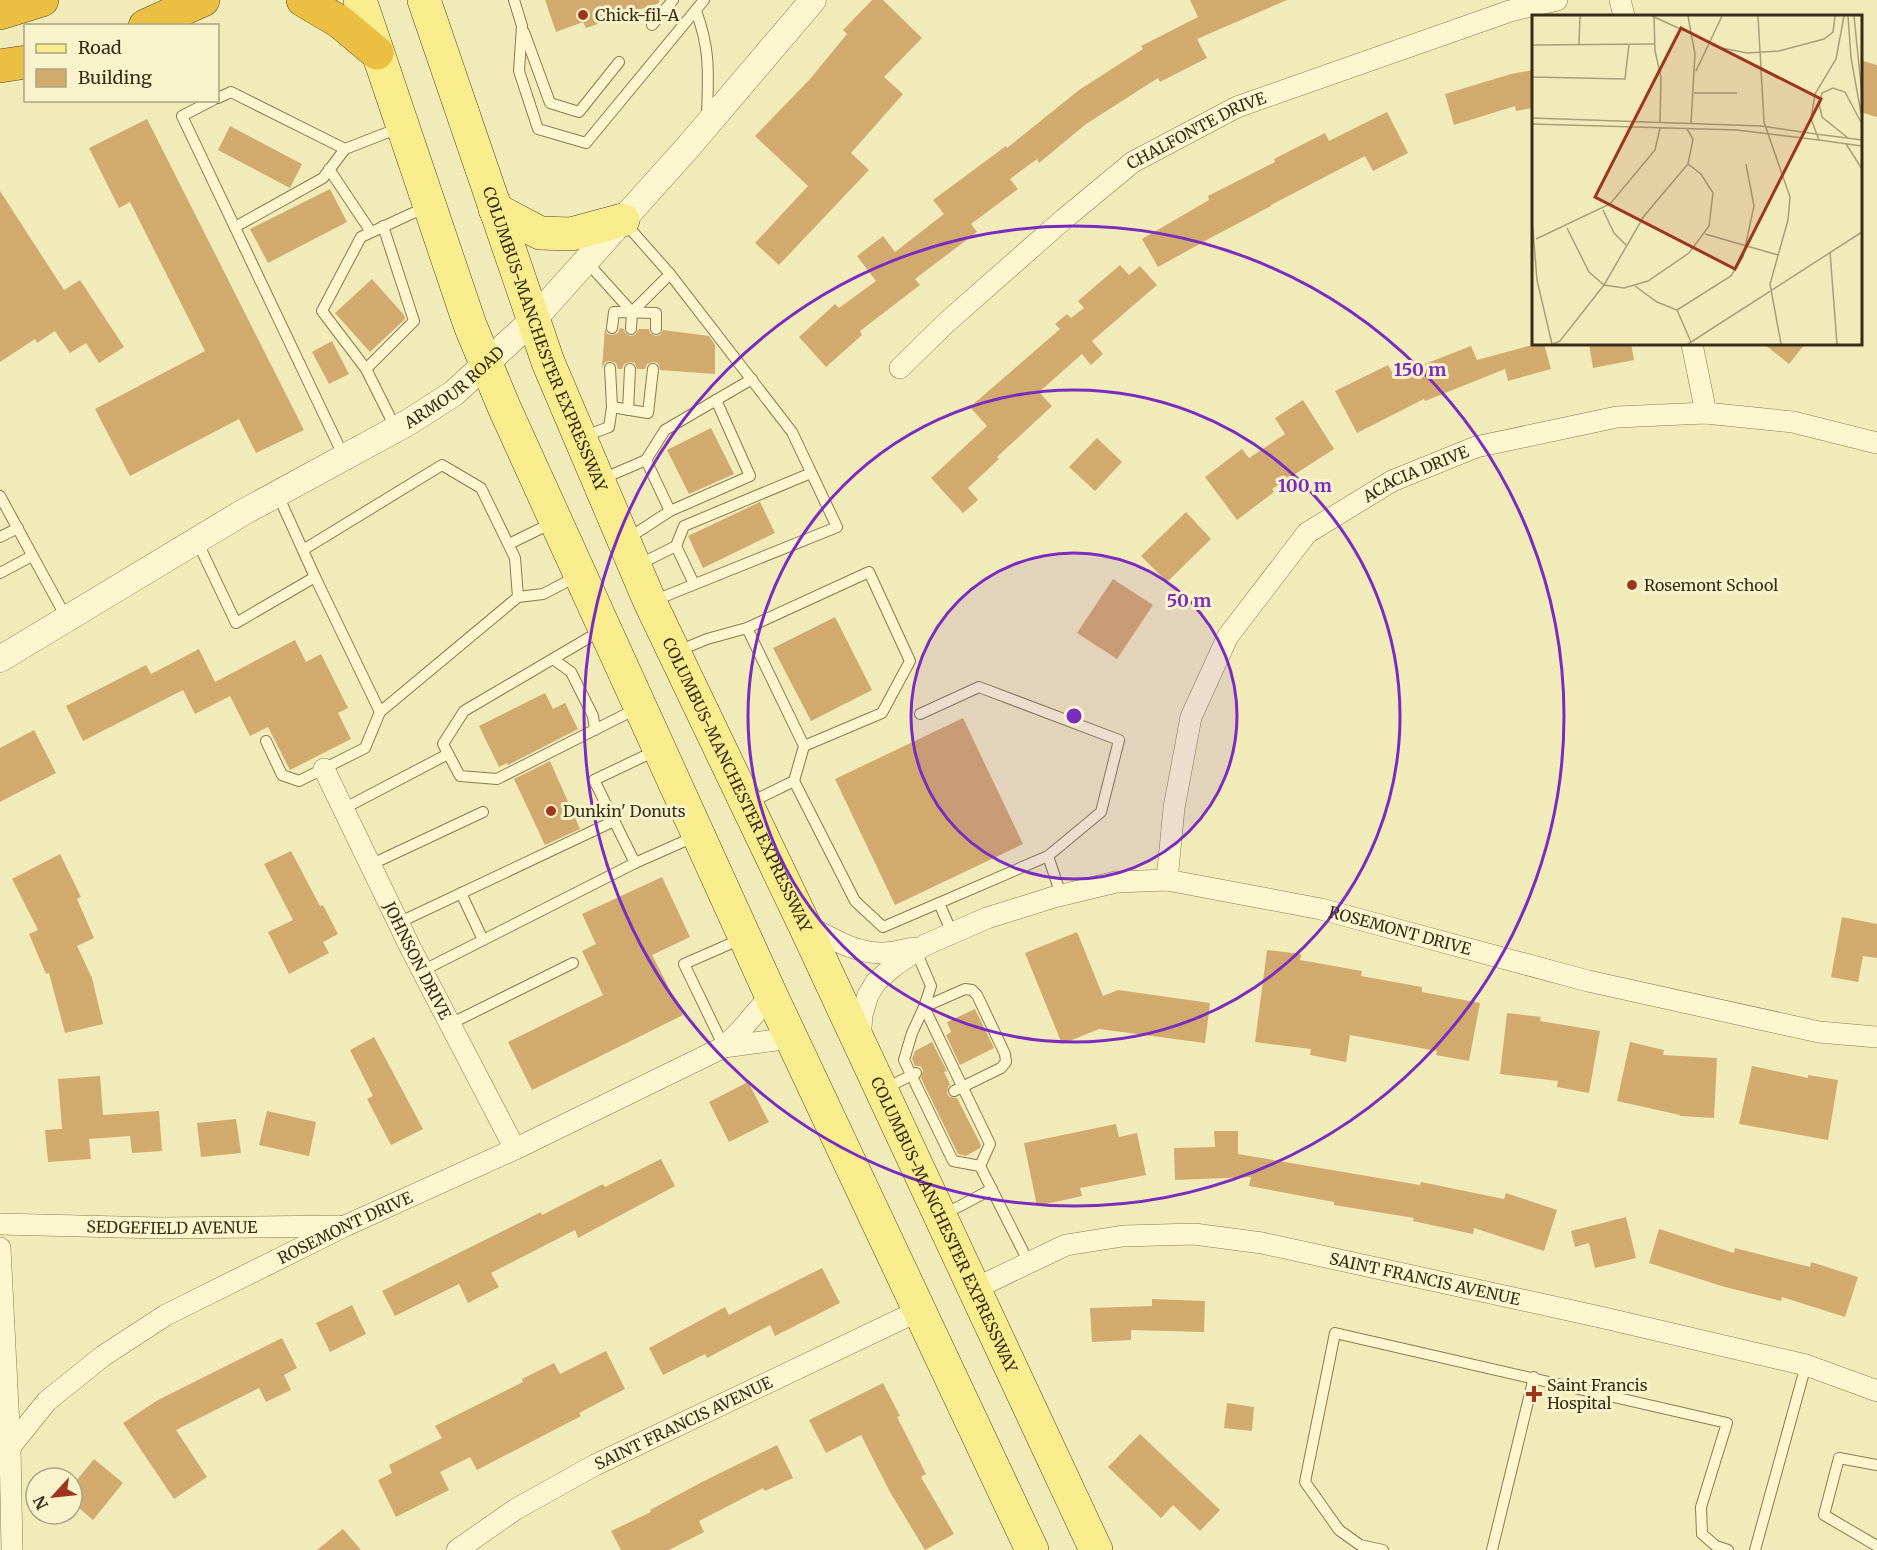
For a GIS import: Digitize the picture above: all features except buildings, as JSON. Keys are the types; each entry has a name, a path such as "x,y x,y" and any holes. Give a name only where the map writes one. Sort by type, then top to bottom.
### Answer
{"highway":[{"path":"0,14 42,0"},
{"path":"149,24 203,0"},
{"path":"303,0 340,22 377,52"},
{"path":"0,66 24,62"}],"main road":[{"path":"360,0 470,325 485,363 744,937 1032,1550"},
{"name":"COLUMBUS-MANCHESTER EXPRESSWAY","path":"424,0 548,362 629,554 1096,1550"},
{"path":"495,209 540,233 571,234 623,220"}],"street":[{"name":"ARMOUR ROAD","path":"0,659 197,540 396,429 454,393 533,320 707,125 813,0"},
{"name":"CHALFONTE DRIVE","path":"900,368 947,322 1046,234 1133,162 1237,107 1510,11 1557,0"},
{"path":"1620,0 1624,15"},
{"path":"1692,345 1706,414"},
{"name":"ACACIA DRIVE","path":"1167,880 1174,808 1191,717 1228,636 1307,533 1392,481 1476,447 1617,417 1706,414 1793,422 1877,443"},
{"name":"JOHNSON DRIVE","path":"324,769 422,971 515,1149"},
{"name":"ROSEMONT DRIVE","path":"860,1044 862,1015 868,995 876,982 920,948 987,918 1061,896 1116,882 1167,880 1321,909 1588,981 1819,1032 1877,1037"},
{"name":"ROSEMONT DRIVE","path":"804,924 853,948 867,952 887,953 920,948"},
{"name":"ROSEMONT DRIVE","path":"724,1047 771,995"},
{"name":"ROSEMONT DRIVE","path":"5,1451 47,1401 103,1356 166,1315 345,1226 515,1149 724,1047 791,1038"},
{"name":"SEDGEFIELD AVENUE","path":"0,1224 160,1228 345,1226"},
{"name":"SAINT FRANCIS AVENUE","path":"974,1289 1028,1261 1066,1245 1123,1236 1194,1234 1262,1243 1600,1317 1806,1365 1877,1391"},
{"path":"0,1248 5,1451 12,1550"},
{"name":"SAINT FRANCIS AVENUE","path":"457,1550 516,1509 595,1465 918,1311"}],"lane":[{"path":"514,0 550,103 579,112 619,62"},
{"path":"652,25 673,0"},
{"path":"522,26 519,71 538,129 586,143 704,0"},
{"path":"696,11 708,49 707,125"},
{"path":"219,98 231,92 345,149"},
{"path":"209,102 182,116 344,457"},
{"path":"235,227 323,177 345,149 402,127"},
{"path":"329,169 371,232"},
{"path":"396,429 366,369 322,311 361,237 429,205"},
{"path":"623,220 670,274 792,432 837,526 650,602"},
{"path":"366,369 414,321 384,226"},
{"path":"586,261 632,312"},
{"path":"631,329 632,312 670,274"},
{"path":"612,328 614,312 632,312 656,313 656,329"},
{"path":"580,439 609,427 612,407 610,368"},
{"path":"628,410 630,369"},
{"path":"612,407 648,413 653,369"},
{"path":"598,480 646,460 665,430 752,379"},
{"path":"629,554 670,511 750,476 716,400"},
{"path":"646,460 670,511"},
{"path":"303,550 442,465 482,488 515,558 518,597"},
{"path":"694,584 676,546 684,526 811,473"},
{"path":"278,493 315,577 380,712"},
{"path":"1,499 67,619"},
{"path":"509,544 555,521"},
{"path":"0,537 18,528"},
{"path":"197,540 236,623 315,577"},
{"path":"629,554 676,546"},
{"path":"0,573 32,556"},
{"path":"674,654 707,639 747,628 869,572 910,662 882,713 804,746"},
{"path":"266,741 282,775 299,781 365,748 380,712 518,597 543,594 580,575"},
{"path":"604,628 464,711 443,744 460,776 497,779 639,707"},
{"path":"747,628 804,746 794,781 855,901 883,927 1048,856 1101,812 1119,740 979,687 920,714"},
{"path":"553,658 571,672 593,716 595,730"},
{"path":"635,863 594,780 658,749"},
{"path":"343,809 448,754"},
{"path":"746,804 794,781"},
{"path":"370,866 483,812"},
{"path":"398,923 614,820"},
{"path":"422,971 635,863 698,835"},
{"path":"1048,856 1061,896"},
{"path":"461,893 483,940"},
{"path":"939,903 952,933"},
{"path":"724,1047 684,964 744,937"},
{"path":"920,948 931,986 904,1060 929,1104 953,1161 980,1166"},
{"path":"450,1024 573,963"},
{"path":"924,1007 965,989 972,990 977,995 1005,1054 1006,1062 1001,1068 958,1089"},
{"path":"924,1007 943,1059 974,1120 990,1144 980,1166"},
{"path":"881,1090 914,1074"},
{"path":"980,1166 1028,1261"},
{"path":"940,1216 992,1189"},
{"path":"1383,1550 1360,1545 1339,1530 1305,1482 1335,1333 1727,1423 1701,1507 1702,1534 1716,1546 1728,1550"},
{"path":"1755,1550 1806,1365"},
{"path":"1492,1550 1534,1377"},
{"path":"1877,1465 1839,1458 1824,1515 1877,1546"}],"place":[{"name":"Chick-fil-A","path":"583,15"},
{"name":"Rosemont School","path":"1632,585"},
{"name":"Dunkin' Donuts","path":"551,811"},
{"name":"Saint Francis Hospital","path":"1534,1394"}]}
